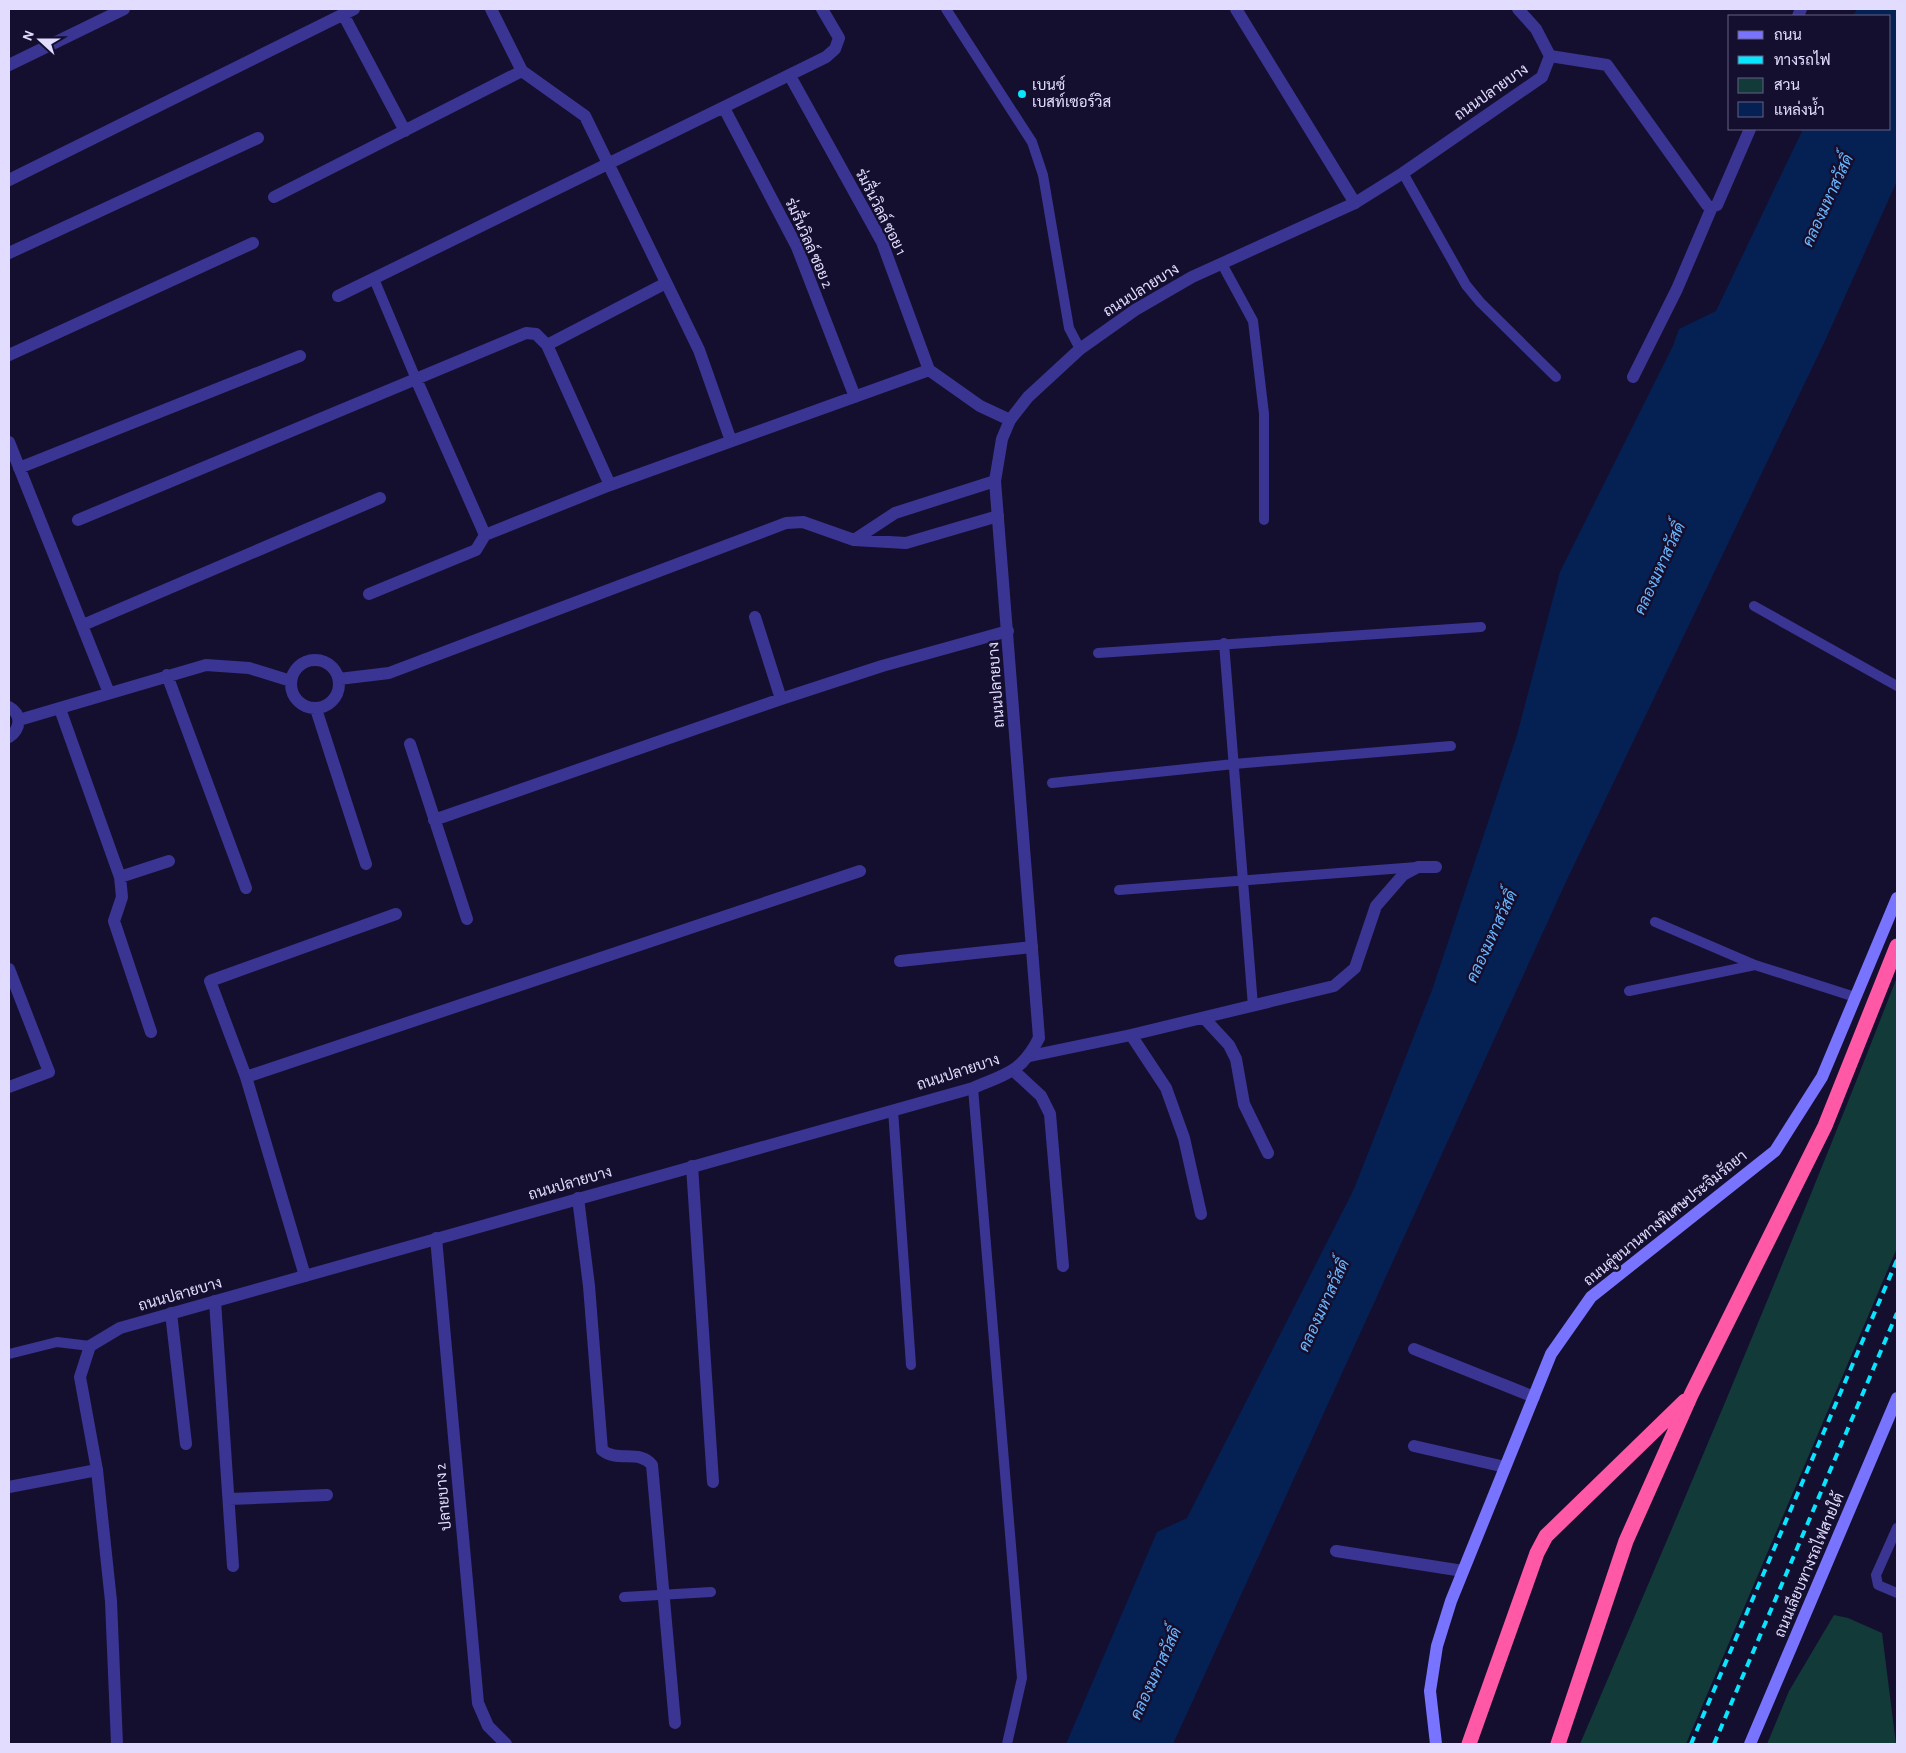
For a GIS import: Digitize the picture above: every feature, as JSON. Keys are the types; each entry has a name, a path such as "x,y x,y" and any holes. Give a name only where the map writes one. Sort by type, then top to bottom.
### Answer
{"highway":[{"path":"1558,1744 1626,1541 1691,1395 1825,1126 1897,946"},
{"path":"1469,1744 1534,1561 1546,1536 1691,1395"}],"main road":[{"name":"ถนนคู่ขนานทางพิเศษประจิมรัถยา","path":"1436,1744 1430,1692 1437,1646 1463,1571 1551,1354 1591,1298 1775,1151 1822,1078 1897,898"},
{"name":"ถนนเลียบทางรถไฟสายใต้","path":"1750,1744 1897,1398"}],"street":[{"path":"9,65 124,9"},
{"path":"491,9 522,71 585,116 699,350 731,441"},
{"path":"338,296 826,57 839,43 835,30 822,9"},
{"path":"1236,9 1355,202"},
{"path":"1518,9 1536,29 1550,56 1607,65 1707,205 1712,207"},
{"path":"9,180 348,12 405,131"},
{"name":"ถนนปลายบาง","path":"90,1346 120,1328 973,1088 1014,1071 1030,1056 1039,1038 995,481 1002,439 1010,420 1028,397 1080,349 1135,310 1192,277 1355,202 1403,173 1542,77 1550,56"},
{"path":"274,197 522,71"},
{"name":"ร่มรื่นวิลล์ ซอย 1","path":"790,76 882,242 929,370"},
{"name":"ร่มรื่นวิลล์ ซอย 2","path":"724,108 797,247 854,397"},
{"path":"1632,377 1677,289 1712,207 1717,205 1750,130"},
{"path":"9,253 258,138"},
{"path":"9,355 253,243"},
{"path":"547,345 666,283"},
{"path":"78,520 526,333 536,334 547,345 610,485"},
{"path":"19,468 300,356"},
{"path":"369,594 476,550 485,535 610,485 929,370 980,406 1010,420"},
{"path":"416,379 485,535"},
{"path":"9,442 84,625 109,693"},
{"path":"854,540 895,514 995,481"},
{"path":"84,625 380,498"},
{"path":"339,679 389,673 786,523 803,522 854,540 906,543 998,516"},
{"path":"755,617 780,699"},
{"path":"434,820 780,699 882,666 1008,632"},
{"path":"314,660 330,664 339,679 337,696 324,707 316,709 299,704 294,697 290,681 298,666 314,660"},
{"path":"19,720 206,665 249,668 290,681"},
{"path":"167,675 246,888"},
{"path":"9,706 17,714 19,720 15,732 9,737"},
{"path":"60,709 120,877 122,897 114,921 152,1032"},
{"path":"316,709 366,864"},
{"path":"410,744 467,919"},
{"path":"120,877 169,862"},
{"path":"1030,1056 1131,1035 1334,986 1344,980 1355,968 1376,906 1403,875 1418,867 1436,867"},
{"path":"246,1078 860,871"},
{"path":"306,1276 246,1078 210,981 396,914"},
{"path":"900,961 1032,947"},
{"path":"9,969 12,985 49,1072 9,1087"},
{"path":"1204,1018 1229,1046 1236,1059 1244,1104 1268,1153"},
{"path":"1131,1035 1166,1088 1184,1138 1201,1214"},
{"path":"1014,1071 1042,1096 1050,1114 1063,1266"},
{"path":"692,1166 713,1482"},
{"path":"578,1198 590,1295 602,1450 607,1454 617,1457 643,1458 652,1465 675,1723"},
{"name":"ปลายบาง 2","path":"436,1238 478,1703 488,1726 506,1744"},
{"path":"215,1301 234,1566"},
{"path":"171,1313 186,1444"},
{"path":"90,1346 80,1378 97,1470 111,1601 117,1744"},
{"path":"1414,1349 1534,1397"},
{"path":"1414,1446 1506,1467"},
{"path":"9,1487 97,1470"},
{"path":"229,1499 327,1495"},
{"path":"1336,1551 1463,1571"}],"lane":[{"path":"946,9 1032,142 1043,175 1069,328 1080,349"},
{"path":"1403,173 1466,284 1480,302 1556,377"},
{"path":"1222,264 1253,322 1264,414 1264,520"},
{"path":"374,279 416,379"},
{"path":"1754,606 1897,686"},
{"path":"1098,653 1481,627"},
{"path":"1224,643 1253,1006"},
{"path":"1052,783 1234,764 1451,746"},
{"path":"1119,890 1418,867"},
{"path":"1655,922 1755,964 1855,997"},
{"path":"1629,991 1755,964"},
{"path":"973,1088 1022,1678 1007,1744"},
{"path":"894,1110 911,1366"},
{"path":"9,1354 56,1342 90,1346"},
{"path":"1897,1528 1876,1575 1878,1585 1897,1593"},
{"path":"624,1597 711,1592"}],"green space":[{"path":"1897,977 1897,1248 1686,1744 1580,1744 1742,1362 1821,1170"},
{"path":"1834,1615 1848,1618 1882,1633 1896,1744 1767,1744 1789,1691"}],"water":[{"name":"คลองมหาสวัสดิ์","path":"1857,9 1897,9 1897,181 1824,343 1564,886 1173,1744 1066,1744 1157,1532 1187,1518 1354,1189 1432,990 1517,735 1560,572 1673,346 1679,329 1716,311 1803,130 1891,130 1891,15 1854,15"}],"railway":[{"path":"1691,1744 1897,1260"},
{"path":"1714,1744 1897,1313"}],"place":[{"name":"เบนซ์ เบสท์เซอร์วิส","path":"1022,94"}]}
